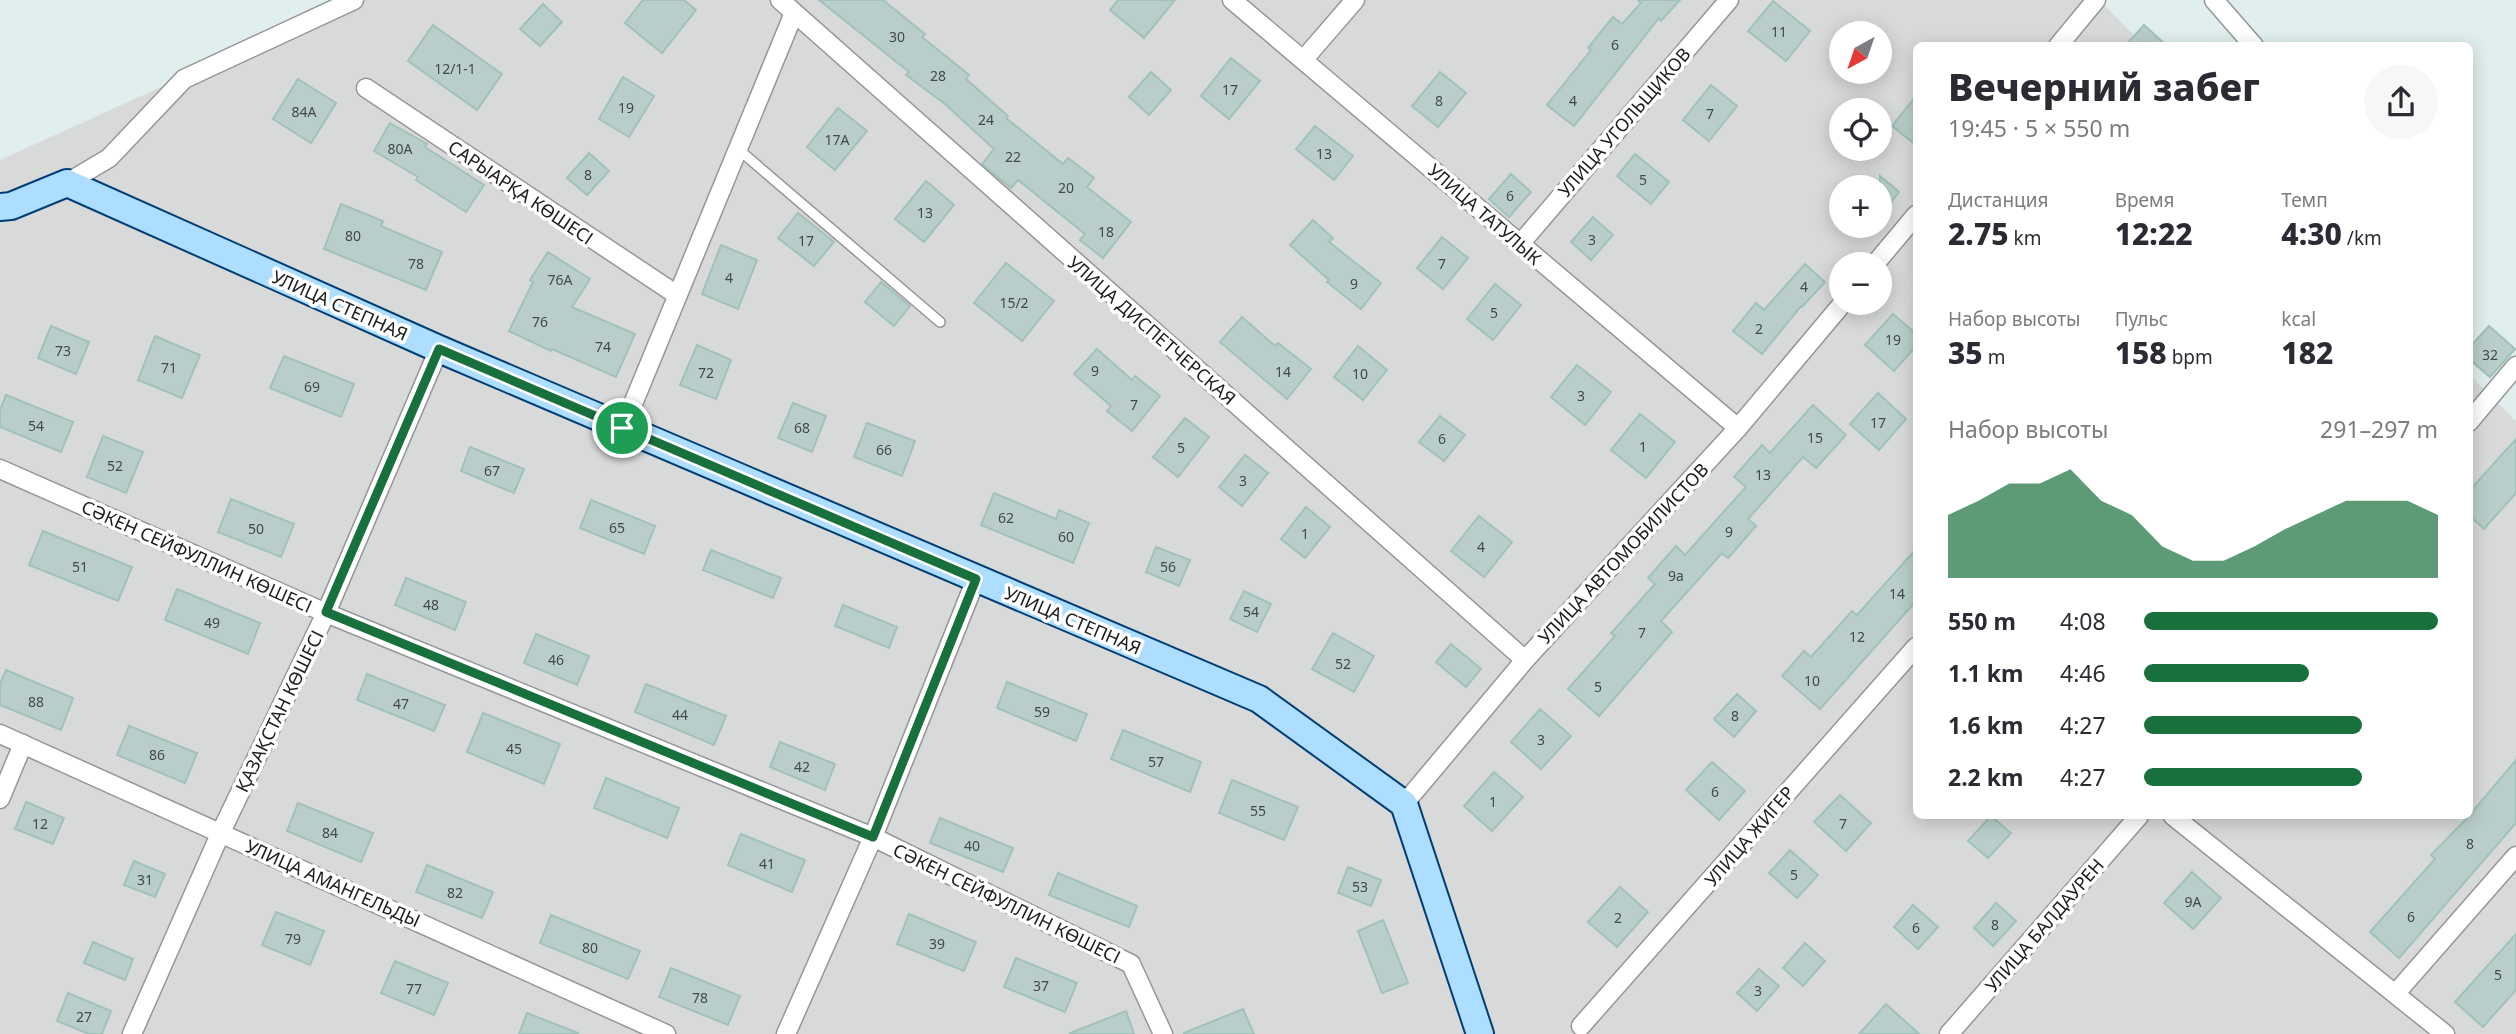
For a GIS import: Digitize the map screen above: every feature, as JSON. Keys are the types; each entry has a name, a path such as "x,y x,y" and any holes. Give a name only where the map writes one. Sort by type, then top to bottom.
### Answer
{"street":[{"path":"0,207 11,206 67,183 109,158 184,79 354,0"},
{"name":"УЛИЦА ДИСПЕТЧЕРСКАЯ","path":"779,0 1525,660"},
{"name":"УЛИЦА ТАТУЛЫК","path":"1232,0 1738,428"},
{"path":"1304,59 1355,0"},
{"name":"УЛИЦА УГОЛЬЩИКОВ","path":"1520,244 1729,0"},
{"path":"2061,42 2096,0"},
{"path":"2214,0 2251,42"},
{"path":"622,428 794,13"},
{"name":"САРЫАРҚА КӨШЕСІ","path":"366,88 677,296"},
{"name":"УЛИЦА СТЕПНАЯ","path":"67,183 439,349 1259,699 1404,804"},
{"path":"1885,252 1913,219"},
{"name":"УЛИЦА АВТОМОБИЛИСТОВ","path":"1404,804 1525,660 1738,428 1833,315"},
{"name":"ҚАЗАҚСТАН КӨШЕСІ","path":"132,1034 220,832 326,612 439,349"},
{"path":"2473,417 2516,366"},
{"name":"СӘКЕН СЕЙФУЛЛИН КӨШЕСІ","path":"0,469 326,612 873,837 1131,964 1163,1034"},
{"path":"786,1034 873,837 976,579"},
{"name":"УЛИЦА ЖИГЕР","path":"1581,1026 1913,650"},
{"name":"УЛИЦА АМАНГЕЛЬДЫ","path":"0,734 666,1034"},
{"path":"0,799 23,744"},
{"path":"1404,804 1480,1034"},
{"name":"УЛИЦА БАЛДАУРЕН","path":"1949,1034 2136,819"},
{"path":"2178,819 2445,1034"},
{"path":"2396,993 2516,856"}],"lane":[{"path":"738,149 940,322"}],"shaded area":[{"path":"353,0 2099,0 2141,42 1913,42 1913,819 2473,819 2473,378 2516,421 2516,1034 0,1034 0,160"}],"building":[{"path":"643,0 684,0 696,10 662,53 625,23"},
{"path":"819,0 883,0 925,34 922,37 969,75 966,79 1008,116 1006,118 1063,164 1068,158 1094,178 1087,187 1131,222 1103,258 1080,240 1085,234 1018,180 1011,188 982,164 994,149 945,104 906,75 909,72"},
{"path":"1118,0 1175,0 1144,38 1110,10"},
{"path":"1638,0 1680,0 1661,21 1659,18 1574,126 1547,105 1591,50 1588,48 1613,17 1622,24 1641,3"},
{"path":"1773,1 1810,31 1786,61 1748,31"},
{"path":"543,4 562,22 540,46 520,29"},
{"path":"433,25 502,74 477,110 408,61"},
{"path":"2144,25 2163,42 2129,42"},
{"path":"1231,58 1260,81 1229,119 1201,96"},
{"path":"1151,72 1171,90 1149,115 1129,97"},
{"path":"1440,72 1466,93 1438,127 1412,106"},
{"path":"623,77 654,96 629,137 599,119"},
{"path":"298,79 336,103 311,143 273,119"},
{"path":"1711,85 1737,106 1709,141 1683,120"},
{"path":"1913,100 1913,143 1892,126"},
{"path":"838,108 867,131 835,170 807,147"},
{"path":"390,123 427,144 425,147 484,185 466,212 416,180 418,177 374,151"},
{"path":"1315,126 1353,156 1334,180 1296,149"},
{"path":"589,153 609,171 587,195 567,178"},
{"path":"1635,154 1669,182 1651,204 1617,176"},
{"path":"1511,174 1531,192 1509,217 1489,199"},
{"path":"926,181 954,205 924,242 895,219"},
{"path":"1892,186 1899,192 1892,201"},
{"path":"341,204 383,221 381,226 442,252 426,290 324,249"},
{"path":"798,213 834,242 814,266 778,238"},
{"path":"1593,217 1613,235 1591,260 1571,242"},
{"path":"1313,220 1333,238 1329,242 1381,283 1361,309 1327,282 1329,280 1290,245"},
{"path":"1442,237 1468,258 1443,289 1417,268"},
{"path":"721,245 757,260 738,309 702,294"},
{"path":"548,252 590,279 572,307 635,334 616,377 509,331 533,282 530,280"},
{"path":"1006,263 1054,301 1022,341 974,303"},
{"path":"1805,264 1825,282 1801,306 1762,354 1733,331 1756,303 1764,310"},
{"path":"881,282 910,306 894,326 865,302"},
{"path":"1495,284 1521,305 1493,340 1467,319"},
{"path":"1893,314 1913,331 1913,349 1894,371 1865,345"},
{"path":"1242,317 1275,346 1278,343 1311,369 1287,399 1220,342"},
{"path":"51,326 89,342 76,374 38,358"},
{"path":"2489,326 2515,349 2490,377 2473,362 2473,344"},
{"path":"155,336 200,355 182,398 138,380"},
{"path":"697,345 731,360 716,399 680,385"},
{"path":"1358,346 1387,370 1363,400 1334,377"},
{"path":"1097,349 1132,380 1135,376 1160,396 1132,431 1107,411 1111,406 1074,374"},
{"path":"284,356 354,384 341,417 270,388"},
{"path":"1577,365 1611,392 1585,425 1551,397"},
{"path":"1878,393 1906,419 1879,450 1850,424"},
{"path":"6,395 73,422 61,452 0,427 0,410"},
{"path":"793,403 826,416 812,452 778,438"},
{"path":"1813,405 1846,435 1816,468 1803,457 1748,519 1756,526 1728,558 1722,553 1661,621 1672,632 1599,716 1568,689 1615,636 1611,633 1655,584 1648,578 1676,546 1685,555 1746,487 1734,477 1762,445 1770,453"},
{"path":"1640,414 1675,442 1646,478 1611,450"},
{"path":"1440,416 1465,435 1444,461 1419,442"},
{"path":"1185,418 1209,437 1178,477 1153,457"},
{"path":"867,423 915,441 902,476 854,457"},
{"path":"103,436 143,452 126,493 87,477"},
{"path":"2516,439 2516,493 2484,529 2473,519 2473,487"},
{"path":"470,447 524,469 514,493 461,471"},
{"path":"1245,455 1268,473 1242,506 1219,487"},
{"path":"994,493 1056,519 1059,510 1089,523 1073,563 981,525"},
{"path":"231,499 294,524 281,557 218,532"},
{"path":"591,500 655,526 644,554 580,528"},
{"path":"1306,507 1330,527 1305,558 1281,539"},
{"path":"1479,516 1512,542 1484,577 1451,551"},
{"path":"43,531 132,567 118,601 29,565"},
{"path":"1156,547 1190,560 1179,586 1146,572"},
{"path":"711,550 781,578 773,598 703,570"},
{"path":"1913,552 1913,604 1820,709 1782,676 1804,651 1811,657 1852,611 1857,615"},
{"path":"406,578 466,602 455,630 395,605"},
{"path":"177,589 260,623 248,654 165,620"},
{"path":"1244,591 1271,604 1257,632 1230,619"},
{"path":"843,605 897,627 889,648 835,626"},
{"path":"1333,633 1374,656 1354,692 1312,669"},
{"path":"536,634 589,656 577,685 524,663"},
{"path":"1451,644 1481,669 1466,687 1436,662"},
{"path":"6,670 73,698 61,730 0,705 0,684"},
{"path":"367,674 445,705 434,731 357,700"},
{"path":"1007,682 1087,714 1076,741 997,708"},
{"path":"646,684 726,716 714,745 635,712"},
{"path":"1737,694 1756,711 1734,737 1714,719"},
{"path":"1540,709 1571,736 1541,769 1511,742"},
{"path":"483,713 560,744 544,784 467,752"},
{"path":"129,726 197,753 185,783 117,755"},
{"path":"1123,730 1201,762 1190,792 1111,759"},
{"path":"780,742 835,764 825,790 770,767"},
{"path":"2516,760 2516,823 2399,958 2370,932 2435,859 2431,855 2466,819 2473,819 2473,811"},
{"path":"1712,762 1745,791 1719,820 1686,790"},
{"path":"1494,772 1523,797 1492,831 1464,806"},
{"path":"606,778 679,808 667,838 594,808"},
{"path":"1232,780 1298,807 1284,840 1219,813"},
{"path":"1840,795 1871,823 1846,851 1814,822"},
{"path":"26,802 64,818 53,844 15,829"},
{"path":"298,803 373,833 361,862 287,831"},
{"path":"940,818 1013,848 1003,872 930,843"},
{"path":"1988,819 1995,819 2011,833 1988,858 1968,841"},
{"path":"741,834 805,860 792,892 728,865"},
{"path":"1790,850 1818,875 1797,898 1769,873"},
{"path":"134,861 165,874 155,897 124,885"},
{"path":"427,865 493,892 482,918 416,892"},
{"path":"1348,867 1381,880 1371,906 1338,893"},
{"path":"2192,872 2221,898 2193,929 2164,903"},
{"path":"1058,873 1137,906 1129,927 1049,895"},
{"path":"1620,887 1648,912 1617,947 1588,922"},
{"path":"1996,903 2016,921 1993,946 1974,928"},
{"path":"1913,905 1938,927 1918,949 1894,927"},
{"path":"276,912 324,931 310,965 262,945"},
{"path":"909,914 976,942 964,971 897,944"},
{"path":"551,915 640,951 628,979 540,943"},
{"path":"1383,920 1408,983 1382,993 1358,931"},
{"path":"2516,934 2516,990 2483,1027 2455,1002"},
{"path":"93,942 133,959 125,980 84,963"},
{"path":"1805,943 1825,961 1803,986 1783,968"},
{"path":"1016,958 1077,983 1065,1012 1004,987"},
{"path":"395,961 448,983 434,1015 381,993"},
{"path":"671,968 740,996 728,1025 659,997"},
{"path":"1759,969 1779,986 1757,1011 1737,993"},
{"path":"68,993 111,1011 102,1034 89,1034 57,1021"},
{"path":"1886,1004 1919,1034 1859,1034"},
{"path":"1243,1009 1254,1034 1184,1034 1184,1033"},
{"path":"1126,1011 1134,1034 1070,1033"},
{"path":"527,1013 578,1033 578,1034 519,1034"}],"route":[{"path":"439,349 622,428 976,579 873,837 326,612 439,349"}]}
